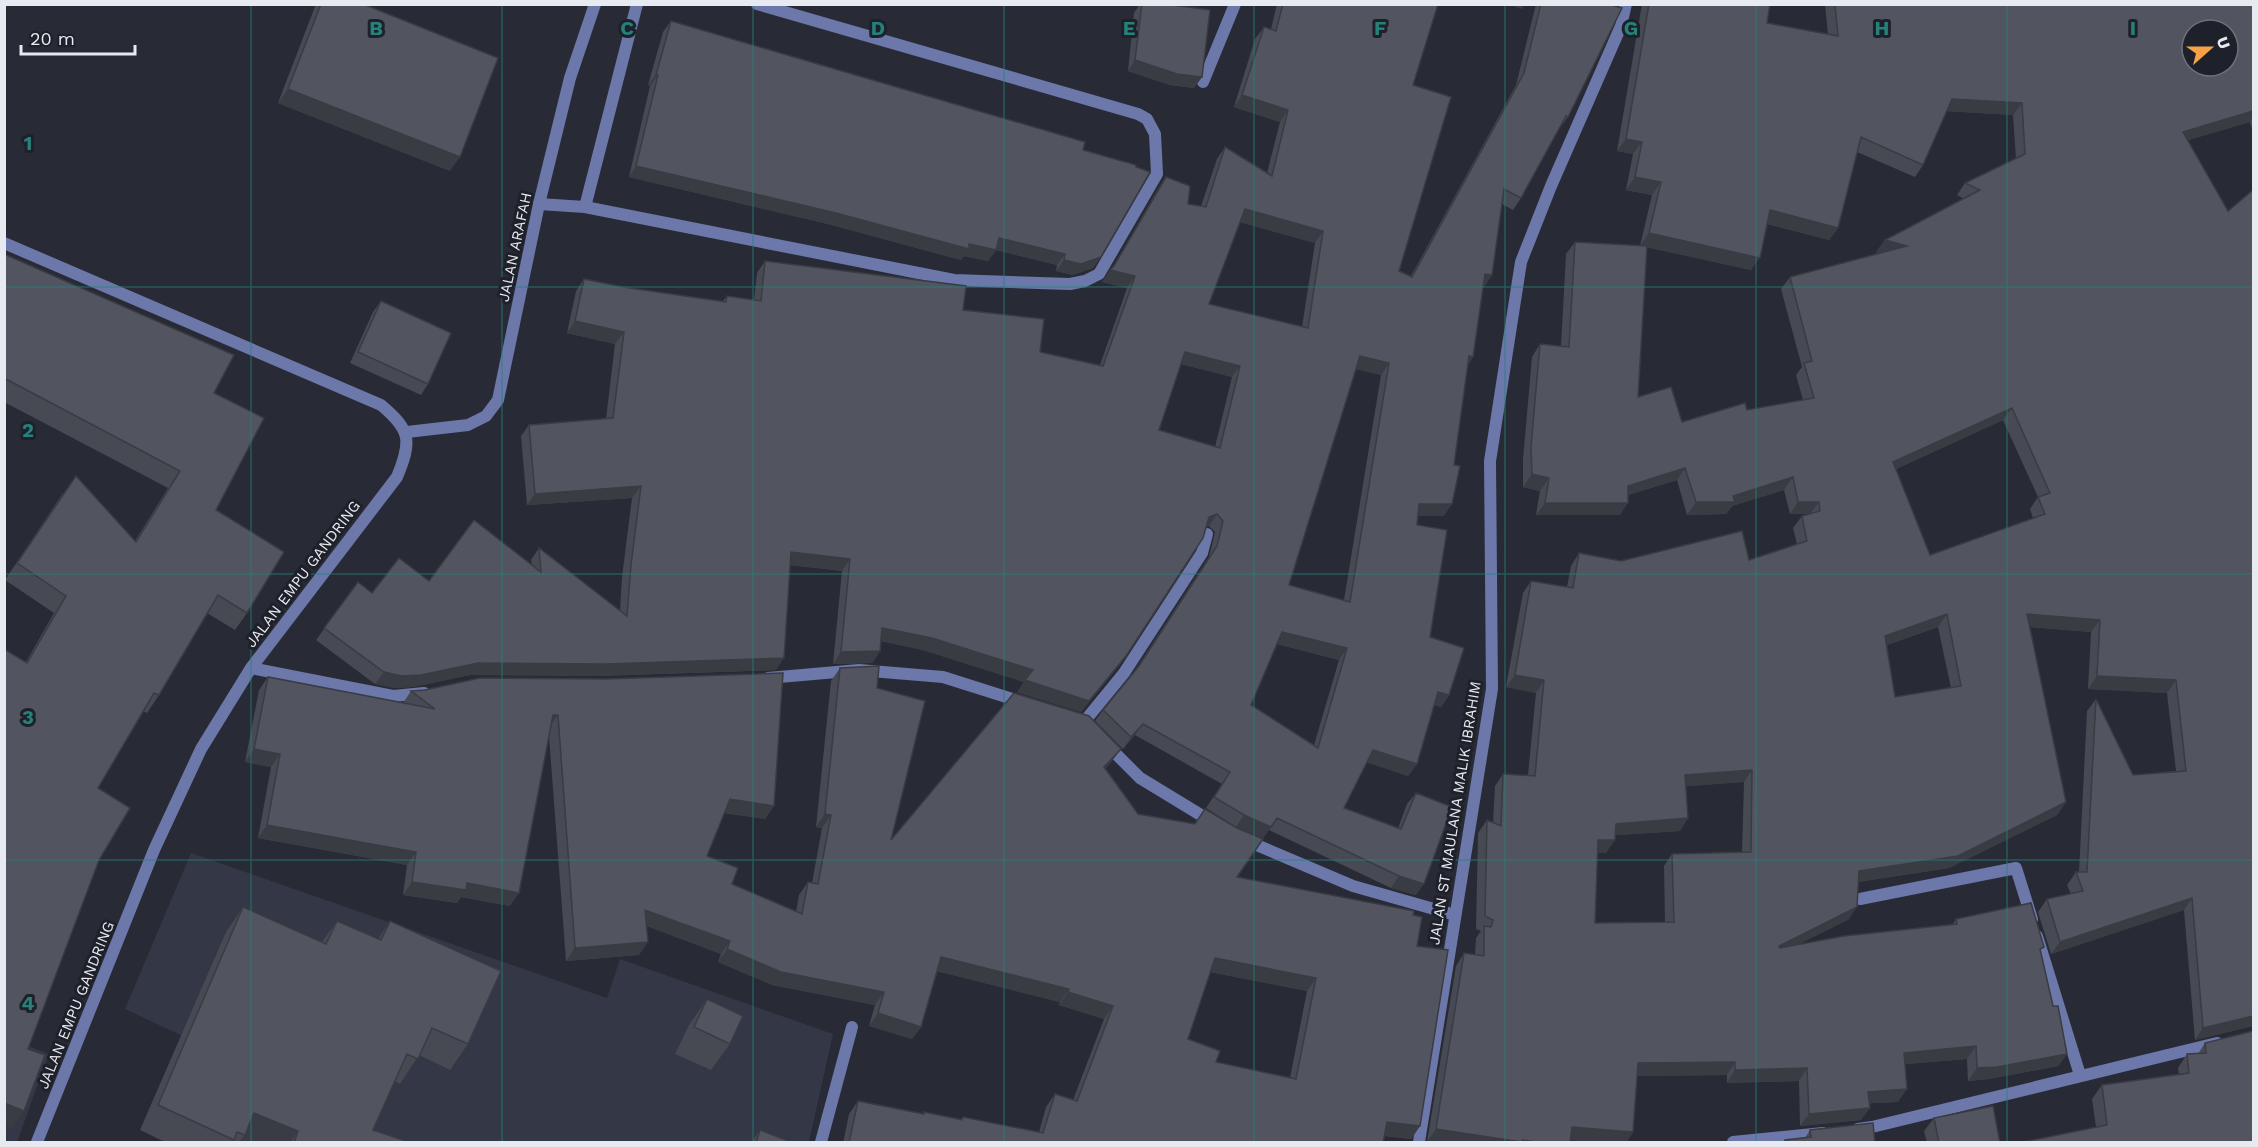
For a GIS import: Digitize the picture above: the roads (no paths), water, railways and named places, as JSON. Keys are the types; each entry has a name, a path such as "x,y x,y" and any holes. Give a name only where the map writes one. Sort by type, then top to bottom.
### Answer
{"street":[{"name":"JALAN ARAFAH","path":"406,432 468,425 486,416 498,400 539,204 570,78 595,4"},
{"path":"585,207 637,4"},
{"path":"539,204 585,207 954,280 1070,284 1085,281 1100,274 1157,174 1155,134 1147,120 1138,114 757,4"},
{"path":"1203,82 1235,4"},
{"name":"JALAN ST MAULANA MALIK IBRAHIM","path":"1419,1143 1491,689 1490,461 1521,262 1551,186 1621,26 1626,4"},
{"path":"4,243 381,405 395,416 406,432"},
{"name":"JALAN EMPU GANDRING","path":"37,1143 154,850 201,749 251,668 397,477 405,457 406,432"},
{"path":"1207,534 1202,553 1124,673 1078,720 1140,778 1227,831 1353,886 1455,915"},
{"path":"251,668 393,696 437,690"},
{"path":"751,678 859,670 943,677 1040,707"},
{"path":"1860,899 2016,868 2080,1075"},
{"path":"821,1143 852,1027"},
{"path":"1733,1143 1872,1127 2230,1040"},
{"path":"1872,1127 1874,1143"}]}
